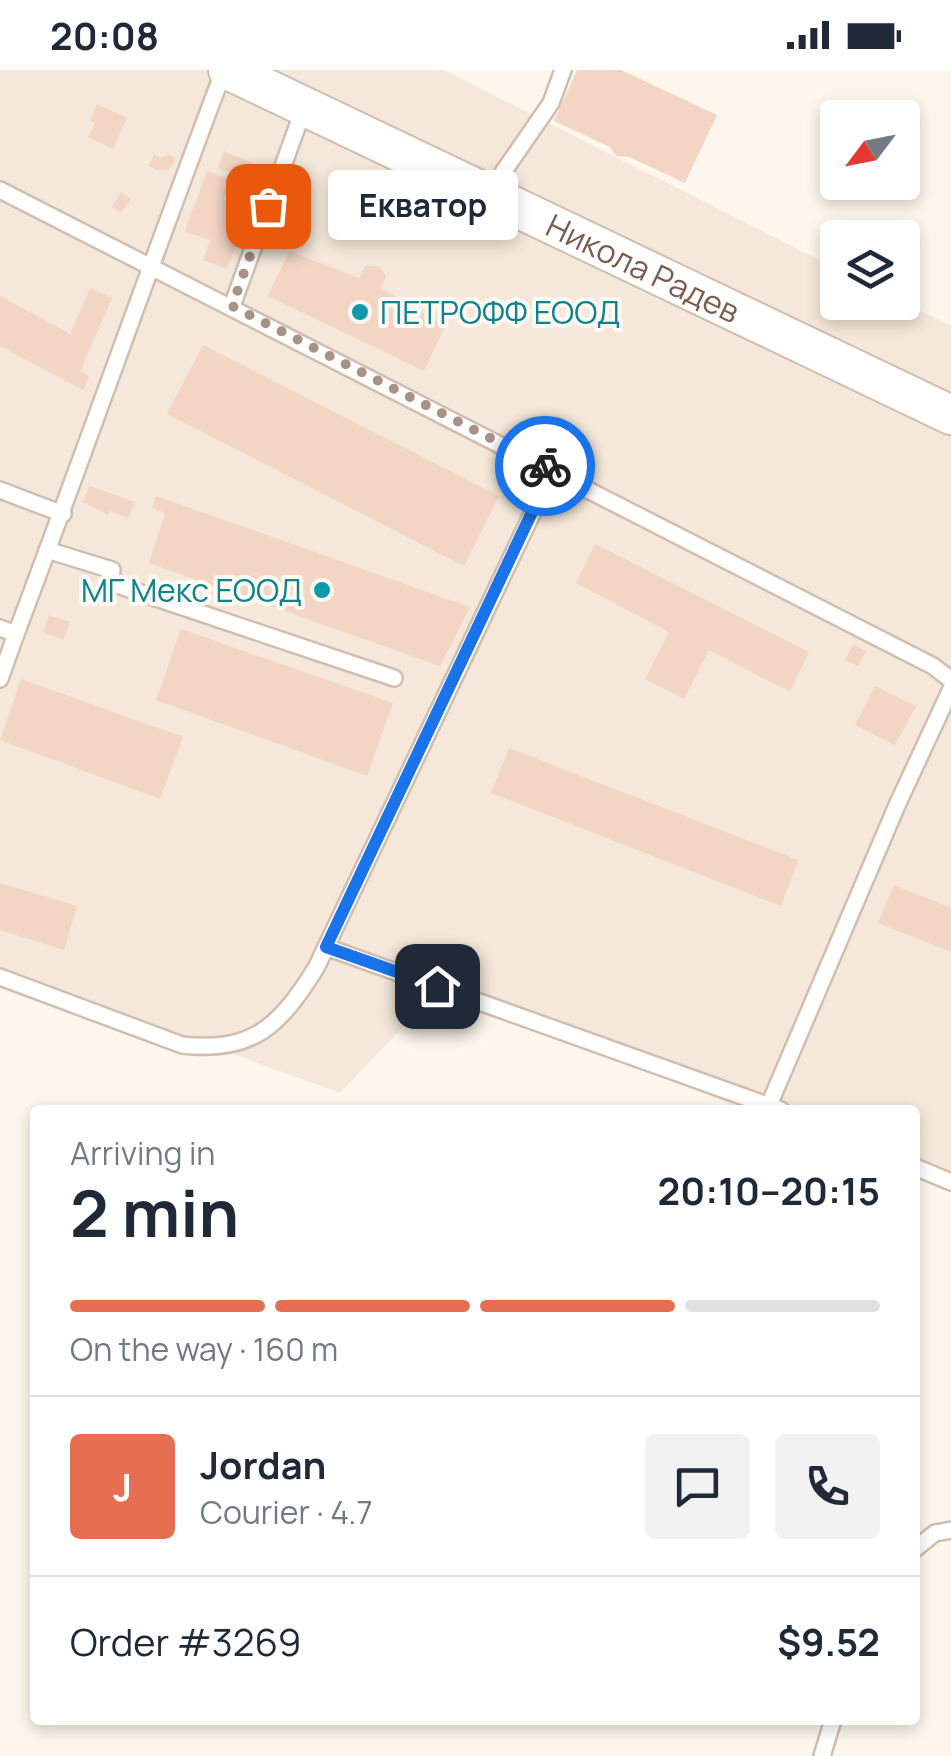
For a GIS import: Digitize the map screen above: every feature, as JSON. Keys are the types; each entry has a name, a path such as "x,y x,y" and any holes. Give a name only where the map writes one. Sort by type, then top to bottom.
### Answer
{"street":[{"name":"Никола Радев","path":"226,70 951,414"}],"lane":[{"path":"0,679 8,631 63,514 150,265 226,70"},
{"path":"488,194 551,104 563,70"},
{"path":"232,306 304,106"},
{"path":"0,190 933,666 951,680"},
{"path":"0,977 182,1044 206,1048 240,1043 269,1027 291,1008 326,947 552,470"},
{"path":"0,490 63,514"},
{"path":"48,550 112,570 111,583 394,678"},
{"path":"776,1105 898,803 951,689"},
{"path":"326,947 769,1105"},
{"path":"920,1168 951,1182"},
{"path":"920,1545 934,1534 951,1530"},
{"path":"822,1756 831,1725"}],"shaded area":[{"path":"0,70 444,70 820,260 820,320 920,320 920,310 951,326 951,1193 920,1180 920,1105 732,1105 440,988 340,1093 14,975 0,988"}],"building":[{"path":"577,70 621,70 717,115 685,183 629,157 616,156 610,147 554,121"},
{"path":"97,104 127,118 113,149 88,137 95,123 90,120"},
{"path":"224,151 266,169 252,207 232,198 240,177 218,168"},
{"path":"154,154 161,158 168,154 175,158 173,164 167,170 149,166"},
{"path":"207,171 231,180 224,200 249,209 227,269 203,260 210,240 185,231"},
{"path":"121,192 131,199 121,213 112,207"},
{"name":"ПЕТРОФФ ЕООД","path":"289,251 359,278 365,266 379,266 386,276 381,288 445,326 424,371 268,296"},
{"path":"90,288 112,298 80,371 89,376 83,390 0,346 0,296 70,334"},
{"path":"203,345 499,496 464,566 167,414"},
{"path":"89,486 135,502 128,518 110,511 108,515 83,502"},
{"name":"МГ Мекс ЕООД","path":"156,496 470,607 440,666 149,563 165,513 152,508"},
{"path":"595,544 809,652 790,692 709,650 684,699 645,679 669,632 576,583"},
{"path":"49,615 70,622 63,640 43,632"},
{"path":"181,629 393,703 367,776 156,700"},
{"path":"853,644 866,651 858,666 845,660"},
{"path":"21,679 183,737 160,799 0,740"},
{"path":"875,686 916,706 895,745 855,725"},
{"path":"509,748 798,860 781,906 491,793"},
{"path":"0,883 77,906 64,950 0,930"},
{"path":"894,885 951,908 951,952 878,923"}],"way so far":[{"path":"268,206 232,306 545,466"}],"place":[{"name":"Екватор","path":"268,206"},
{"name":"ПЕТРОФФ ЕООД","path":"360,312"},
{"name":"МГ Мекс ЕООД","path":"322,590"}],"route":[{"path":"437,986 326,947 552,470 545,466"}]}
